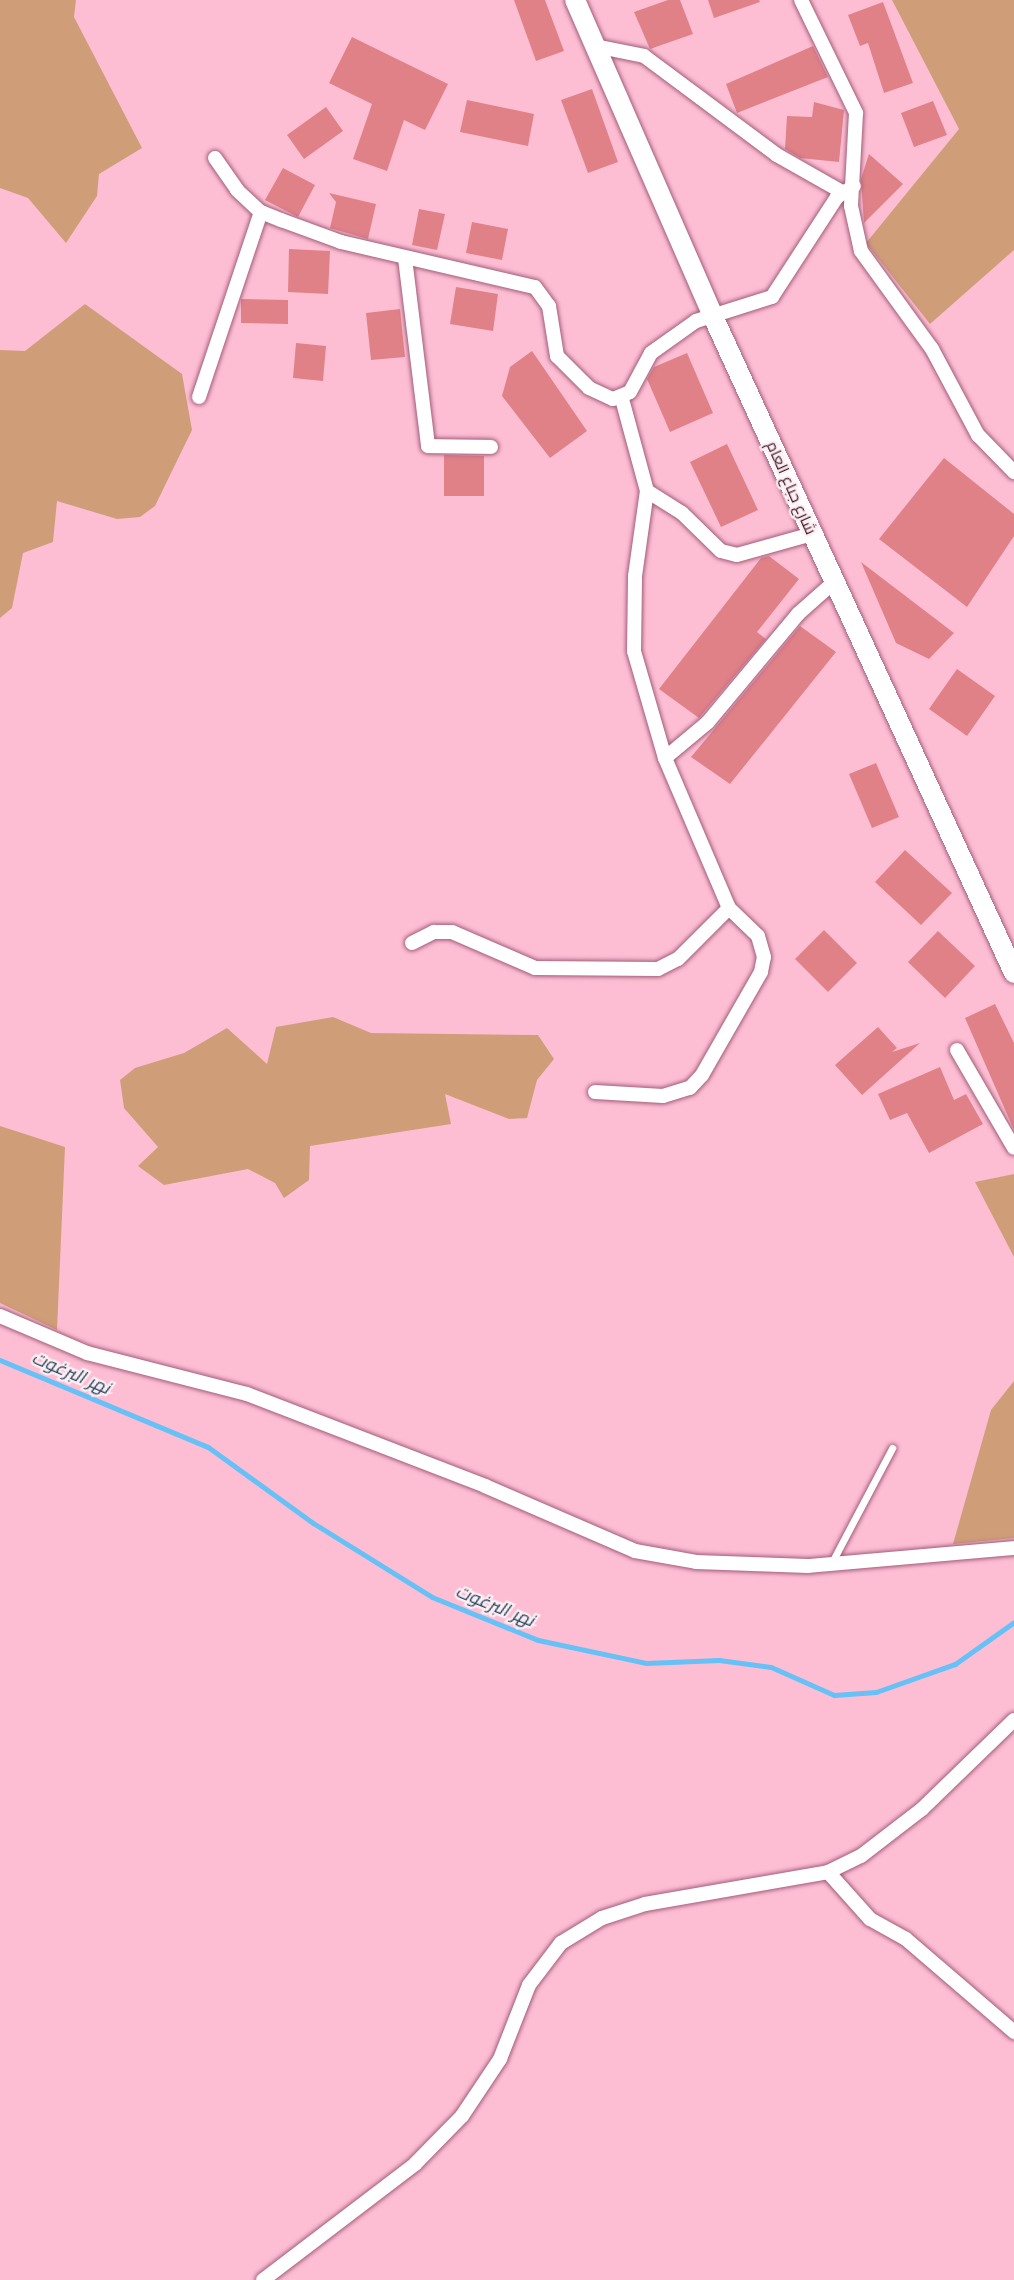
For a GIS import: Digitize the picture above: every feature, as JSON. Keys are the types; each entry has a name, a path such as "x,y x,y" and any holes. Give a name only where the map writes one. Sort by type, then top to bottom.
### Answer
{"main road":[{"name":"شارع جباع العام","path":"575,0 711,312 812,534 1009,949 1014,973"}],"street":[{"path":"801,0 856,113 848,189 861,252 932,349 978,435 1014,472"},
{"path":"595,46 644,56 777,155 848,189"},
{"path":"215,158 230,182 261,212 405,258 535,287 549,306 557,356 566,369 601,395 622,399"},
{"path":"595,1092 663,1096 690,1088 702,1075 761,972 764,957 758,936 729,908 665,758 634,651 635,576 647,491 622,399 651,353 711,312 762,304 772,297 848,189"},
{"path":"199,398 261,212"},
{"path":"405,258 429,446 491,447"},
{"path":"647,491 682,513 721,551 737,555 812,534"},
{"path":"665,758 708,722 798,614 834,582"},
{"path":"412,943 434,932 452,932 535,968 658,969 678,959 729,908"},
{"path":"957,1050 1014,1148"},
{"path":"0,1316 87,1353 247,1394 485,1486 635,1551 696,1562 831,1565 1014,1548"},
{"path":"263,2280 415,2164 462,2116 500,2059 543,1961 577,1930 645,1904 828,1872 861,1856 922,1809 1014,1720"},
{"path":"828,1872 870,1919 906,1939 1014,2032"}],"lane":[{"path":"831,1565 892,1448"}],"shaded area":[{"path":"0,0 76,0 74,17 142,148 99,174 97,196 66,243 28,198 0,188"},
{"path":"892,0 1014,0 1014,250 930,324 866,243 959,129"},
{"path":"85,304 182,374 192,430 155,506 140,517 117,519 57,501 53,542 23,553 12,608 0,618 0,350 25,351"},
{"path":"333,1017 371,1033 538,1035 554,1059 537,1080 527,1118 509,1119 445,1094 451,1124 310,1146 309,1180 284,1198 275,1183 248,1169 164,1185 138,1166 158,1147 124,1108 120,1080 135,1068 184,1053 227,1028 267,1064 276,1027"},
{"path":"0,1126 65,1147 57,1330 0,1303"},
{"path":"1014,1174 1014,1257 975,1182"},
{"path":"1014,1381 1014,1538 953,1544 991,1410"}],"building":[{"path":"514,0 545,0 564,51 536,61"},
{"path":"668,0 680,0 693,34 650,49 634,12"},
{"path":"708,0 759,0 760,2 714,18"},
{"path":"883,2 913,83 884,93 868,43 860,46 848,15"},
{"path":"352,37 448,84 425,130 404,120 387,171 353,159 372,104 329,83"},
{"path":"813,46 828,77 737,113 726,84"},
{"path":"592,89 618,162 588,173 561,100"},
{"path":"467,100 534,114 528,146 460,132"},
{"path":"933,101 947,135 914,147 901,113"},
{"path":"814,102 844,110 839,162 800,158 785,149 787,116 812,117"},
{"path":"326,107 343,131 304,159 287,135"},
{"path":"869,154 903,184 864,223 861,179"},
{"path":"283,168 315,185 298,217 265,200"},
{"path":"329,193 376,204 368,239 330,228 336,202"},
{"path":"419,209 445,214 437,250 412,245"},
{"path":"472,222 508,229 502,260 466,253"},
{"path":"289,249 330,251 328,294 288,292"},
{"path":"456,287 498,294 493,331 450,324"},
{"path":"241,299 288,300 288,324 241,323"},
{"path":"400,309 405,357 371,360 366,313"},
{"path":"296,343 326,346 323,381 293,378"},
{"path":"532,351 587,431 550,458 502,396 510,367"},
{"path":"687,353 713,413 670,432 647,379 654,367"},
{"path":"727,444 758,510 721,527 690,462"},
{"path":"444,455 484,456 484,496 444,496"},
{"path":"944,458 1014,514 1014,536 967,607 879,539"},
{"path":"769,556 799,579 757,632 766,639 699,718 659,689 761,558"},
{"path":"861,562 954,633 929,659 896,643"},
{"path":"800,626 836,652 730,784 691,757"},
{"path":"957,669 995,696 967,736 929,709"},
{"path":"876,763 899,817 872,828 849,774"},
{"path":"905,850 952,893 921,925 875,882"},
{"path":"824,930 857,963 828,992 795,959"},
{"path":"938,931 975,966 945,998 908,962"},
{"path":"995,1004 1014,1043 1014,1130 965,1018"},
{"path":"878,1027 897,1048 892,1052 920,1043 862,1095 835,1065"},
{"path":"940,1067 954,1100 966,1094 983,1124 929,1153 907,1113 890,1120 878,1094"}],"waterway":[{"name":"نهر البرغوت","path":"0,1360 208,1447 313,1523 432,1597 538,1640 646,1663 719,1660 771,1667 834,1695 876,1692 955,1664 1014,1622"}]}
